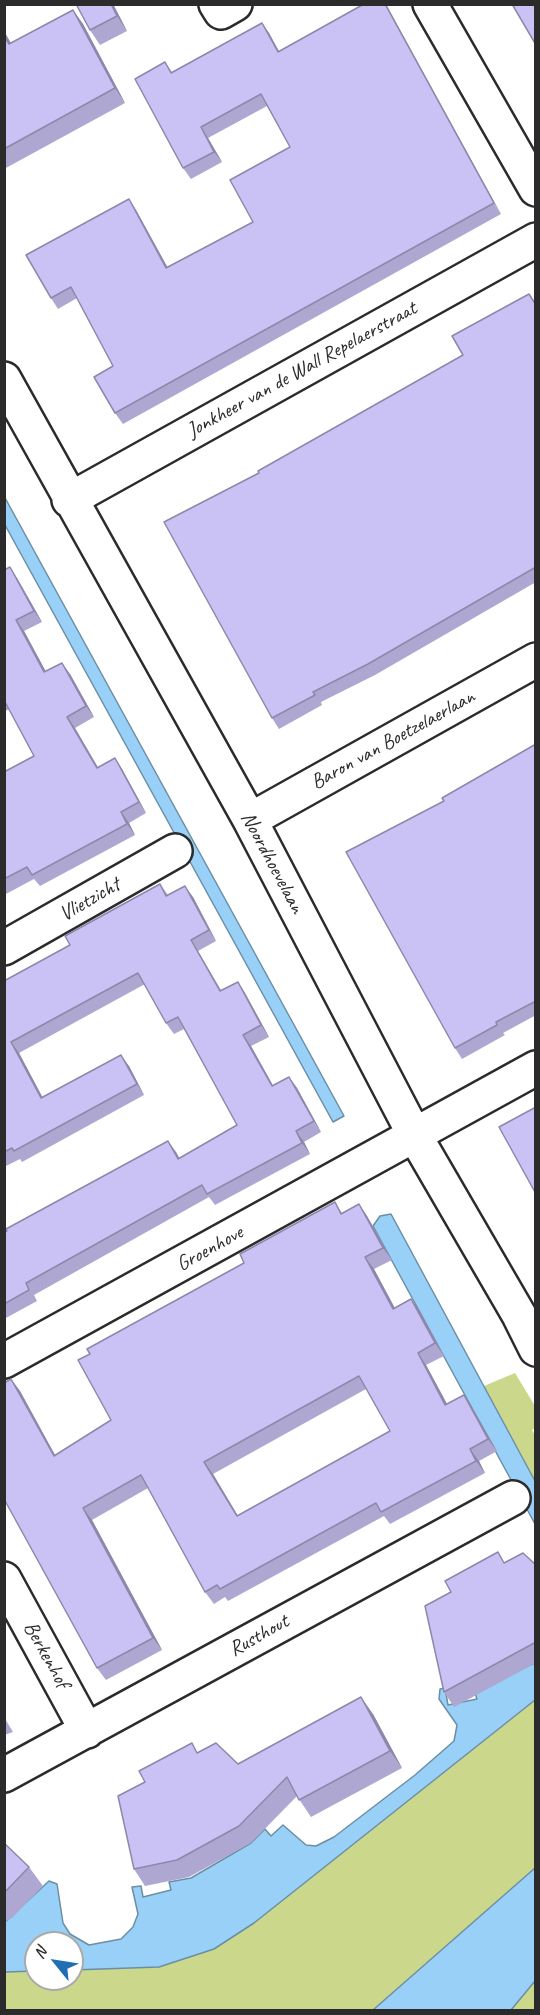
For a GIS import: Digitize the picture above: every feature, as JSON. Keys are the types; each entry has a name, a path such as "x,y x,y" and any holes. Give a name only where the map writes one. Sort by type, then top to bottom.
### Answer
{"street":[{"path":"216,4 221,12 235,4"},
{"path":"430,4 536,189"},
{"name":"Jonkheer van de Wall Repelaerstraat","path":"69,500 536,240"},
{"name":"Noordhoevelaan","path":"4,379 69,500 249,820 415,1136 519,1315 536,1349"},
{"name":"Baron van Boetzelaerlaan","path":"249,820 536,660"},
{"name":"Vlietzicht","path":"4,948 175,851"},
{"name":"Groenhove","path":"4,1361 536,1068"},
{"name":"Rusthout","path":"4,1775 513,1498"},
{"name":"Berkenhof","path":"4,1579 87,1731"}],"green space":[{"path":"515,1373 535,1406 535,1428 532,1430 536,1437 534,1478 484,1386"},
{"path":"535,1700 535,1868 373,2010 5,2010 4,1972 24,1971 24,1991 84,1991 84,1970 159,1967 254,1923"},
{"path":"535,1981 535,2010 511,2010"}],"water":[{"path":"4,496 344,1116 333,1122 5,525"},
{"path":"391,1214 535,1481 535,1524 373,1226 380,1216"},
{"path":"535,1663 535,1700 254,1923 214,1949 159,1967 84,1970 84,1942 89,1945 121,1939 133,1927 138,1914 132,1887 141,1886 143,1897 171,1890 169,1882 191,1878 251,1843 265,1829 271,1836 283,1825 306,1845 316,1846 334,1837 415,1775 454,1741 457,1725 439,1699 440,1689 445,1688 448,1705 477,1699 474,1690"},
{"path":"535,1868 535,1981 511,2010 373,2010"},
{"path":"49,1881 57,1884 63,1923 68,1931 24,1931 24,1971 5,1972 4,1923"}],"building":[{"path":"76,4 111,4 117,16 90,30"},
{"path":"364,4 385,4 494,203 115,413 94,377 113,366 71,287 51,298 26,255 129,199 166,268 253,222 230,180 290,147 261,94 201,127 214,152 183,168 135,79 165,62 171,73 262,23 278,52"},
{"path":"512,4 536,4 536,45"},
{"path":"73,10 115,88 4,149 4,36 9,44"},
{"path":"529,294 536,305 536,567 368,664 313,692 315,695 272,718 164,522 259,473 258,471 463,355 452,336"},
{"path":"10,567 34,611 16,620 44,672 62,663 86,706 67,717 97,768 115,758 139,802 121,812 127,824 32,875 27,867 4,879 4,772 34,756 4,700 4,570"},
{"path":"536,744 536,1001 496,1022 497,1025 455,1048 346,852 444,801 442,798"},
{"path":"160,884 166,896 185,886 209,930 191,940 220,991 238,982 261,1025 243,1035 272,1086 289,1077 314,1121 296,1131 302,1143 207,1194 202,1185 26,1283 29,1290 4,1304 4,1233 6,1229 168,1141 178,1159 237,1125 178,1017 166,1023 138,973 11,1042 41,1098 121,1055 137,1084 14,1151 12,1148 4,1152 4,981 70,945 65,936"},
{"path":"536,1107 536,1194 499,1127"},
{"path":"335,1202 341,1214 359,1204 383,1248 365,1257 393,1309 411,1299 435,1343 418,1353 445,1405 464,1395 488,1439 470,1449 476,1461 381,1512 376,1503 220,1589 217,1585 205,1592 141,1475 83,1508 153,1638 97,1668 4,1499 4,1383 11,1379 54,1456 111,1420 78,1360 90,1354 87,1349 244,1263 240,1254","holes":["359,1376 390,1431 237,1516 204,1462"]},
{"path":"498,1552 504,1563 523,1553 536,1565 536,1642 444,1692 425,1606 451,1592 445,1581"},
{"path":"361,1697 390,1751 299,1800 287,1777 239,1826 177,1860 134,1869 118,1796 145,1782 139,1771 192,1743 197,1753 216,1743 238,1764"},
{"path":"4,1843 29,1867 4,1893"}]}
